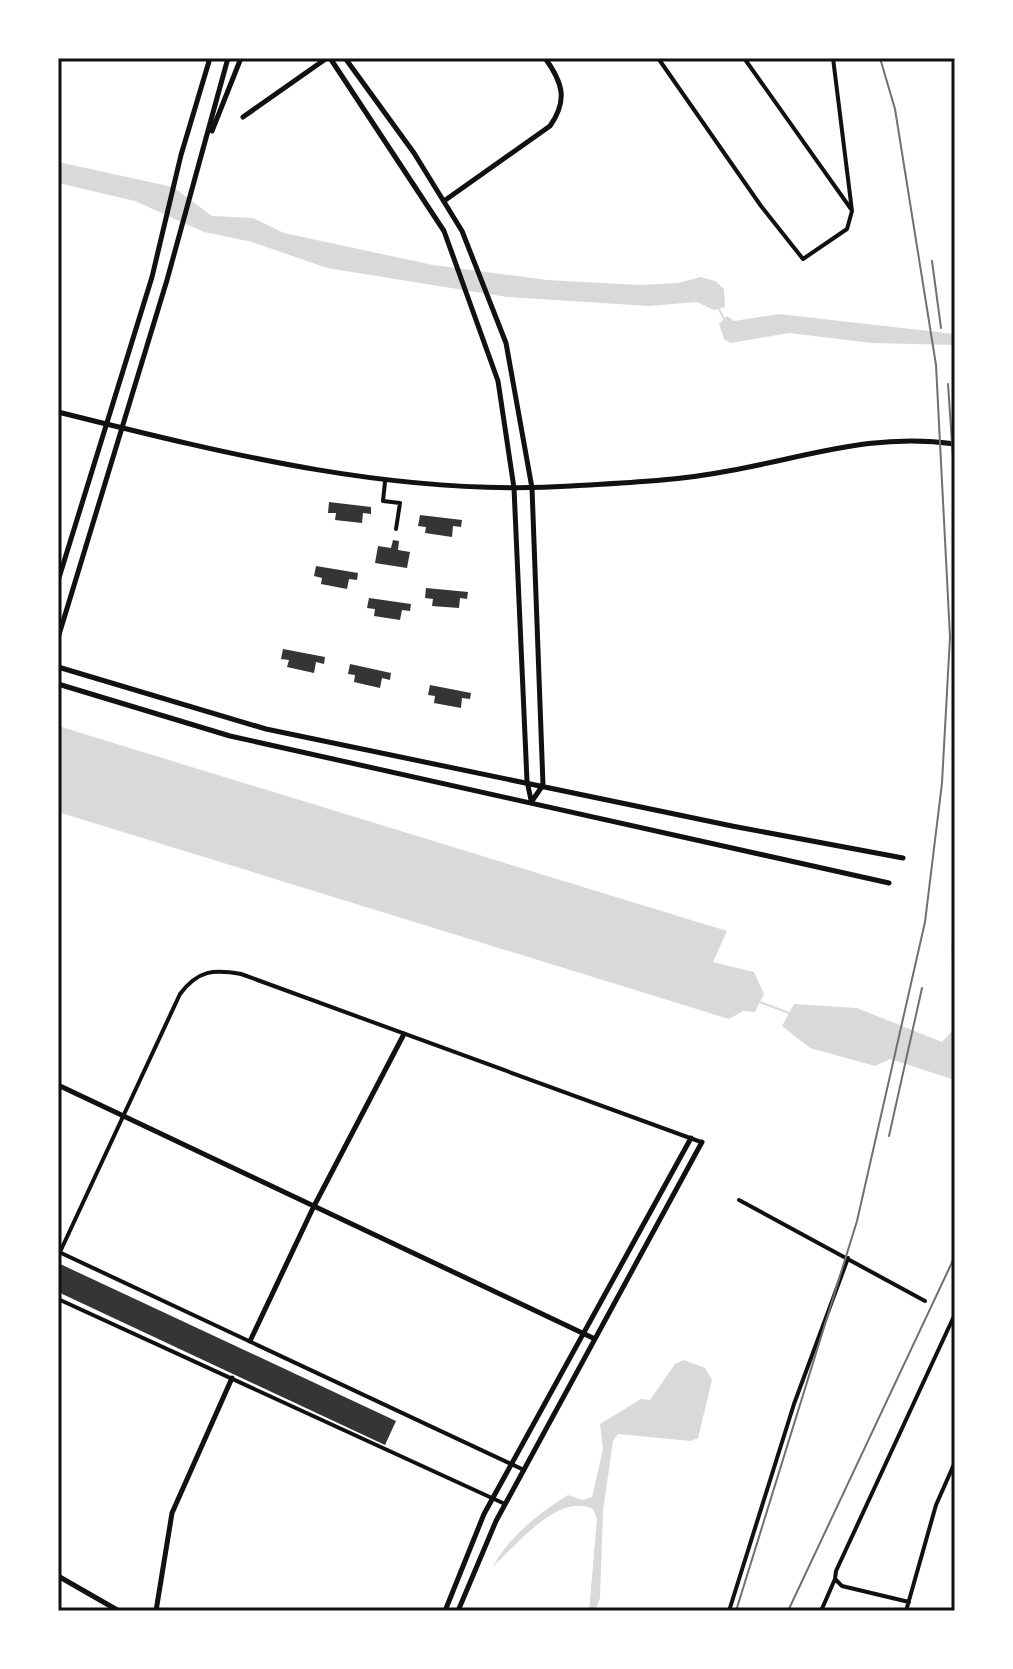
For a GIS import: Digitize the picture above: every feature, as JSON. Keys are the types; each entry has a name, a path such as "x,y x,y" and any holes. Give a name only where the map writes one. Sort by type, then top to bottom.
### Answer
{"main road":[{"path":"58,581 162,241 173,187 210,58"},
{"path":"58,638 208,139 228,58"},
{"path":"208,139 241,58"},
{"path":"243,117 328,58 444,231 498,381 514,488 527,781 532,801"},
{"path":"345,58 414,153 462,231 506,343 532,488 543,785 532,801"},
{"path":"444,201 550,126 560,112 563,96 561,80 545,58"},
{"path":"58,412 327,473 385,482 514,488 701,476 868,442 955,444"},
{"path":"58,667 266,729 732,826 903,858"},
{"path":"58,684 111,703 230,736 889,883"},
{"path":"250,1341 313,1208 404,1034"},
{"path":"58,1085 595,1339"},
{"path":"445,1611 462,1561 492,1498 691,1138"},
{"path":"458,1611 505,1504 702,1142"},
{"path":"156,1611 172,1513 232,1378"},
{"path":"58,1576 119,1611"}],"street":[{"path":"658,58 761,206 803,259 847,229 852,211 833,58"},
{"path":"744,58 852,211"},
{"path":"385,482 383,501 400,503 396,529"},
{"path":"524,1470 59,1252 180,994 204,972 241,974 702,1142"},
{"path":"739,1200 925,1301"},
{"path":"729,1611 794,1404 848,1258"},
{"path":"58,1299 505,1504"},
{"path":"821,1611 853,1532 955,1314 947,1313"},
{"path":"906,1611 936,1505 955,1462"},
{"path":"835,1579 842,1586 909,1602"}],"shaded area":[{"path":"58,162 173,187 212,216 253,218 284,233 433,265 547,280 641,285 678,283 701,277 715,281 724,289 725,307 714,310 697,302 649,306 507,297 327,268 252,242 204,232 135,201 58,183"},
{"path":"779,314 955,334 955,345 872,343 789,333 731,343 724,339 719,324 727,316 734,321"},
{"path":"58,726 727,931 713,962 754,972 764,994 755,1012 743,1011 729,1019 58,812"},
{"path":"955,933 955,1020 951,944"},
{"path":"794,1004 857,1008 942,1042 953,1030 955,1020 955,1080 890,1059 875,1066 810,1048 782,1026"},
{"path":"684,1360 705,1368 712,1380 698,1438 691,1441 618,1434 613,1441 603,1511 600,1598 595,1611 589,1611 597,1519 593,1509 580,1506 552,1514 493,1566 516,1535 557,1502 568,1495 583,1500 592,1497 603,1449 600,1424 641,1399 650,1400 675,1364"}],"building":[{"path":"329,502 371,507 371,514 363,513 362,523 335,520 336,513 328,513"},
{"path":"420,515 462,520 461,527 453,526 452,537 425,533 426,527 418,526"},
{"path":"393,540 399,541 398,550 410,552 407,568 375,563 378,546 391,548"},
{"path":"316,566 358,573 357,580 349,579 347,589 321,584 322,578 314,576"},
{"path":"426,588 468,592 467,599 460,598 459,608 432,606 433,599 425,598"},
{"path":"369,598 411,604 410,611 402,610 400,620 374,616 375,609 367,608"},
{"path":"283,649 325,657 324,664 316,662 314,673 287,667 289,660 281,659"},
{"path":"350,664 391,673 390,680 382,678 380,688 354,682 355,675 348,674"},
{"path":"430,685 471,693 470,699 462,698 461,708 434,703 435,696 428,695"},
{"path":"58,1263 396,1421 385,1445 58,1292"}],"waterway":[{"path":"719,309 725,321"},
{"path":"757,1001 789,1013"}],"railway":[{"path":"736,1611 857,1221 925,922 942,783 950,637 936,365 895,109 880,58"},
{"path":"932,261 941,328"},
{"path":"948,384 955,487"},
{"path":"889,1136 922,988"},
{"path":"788,1611 955,1256"}]}
